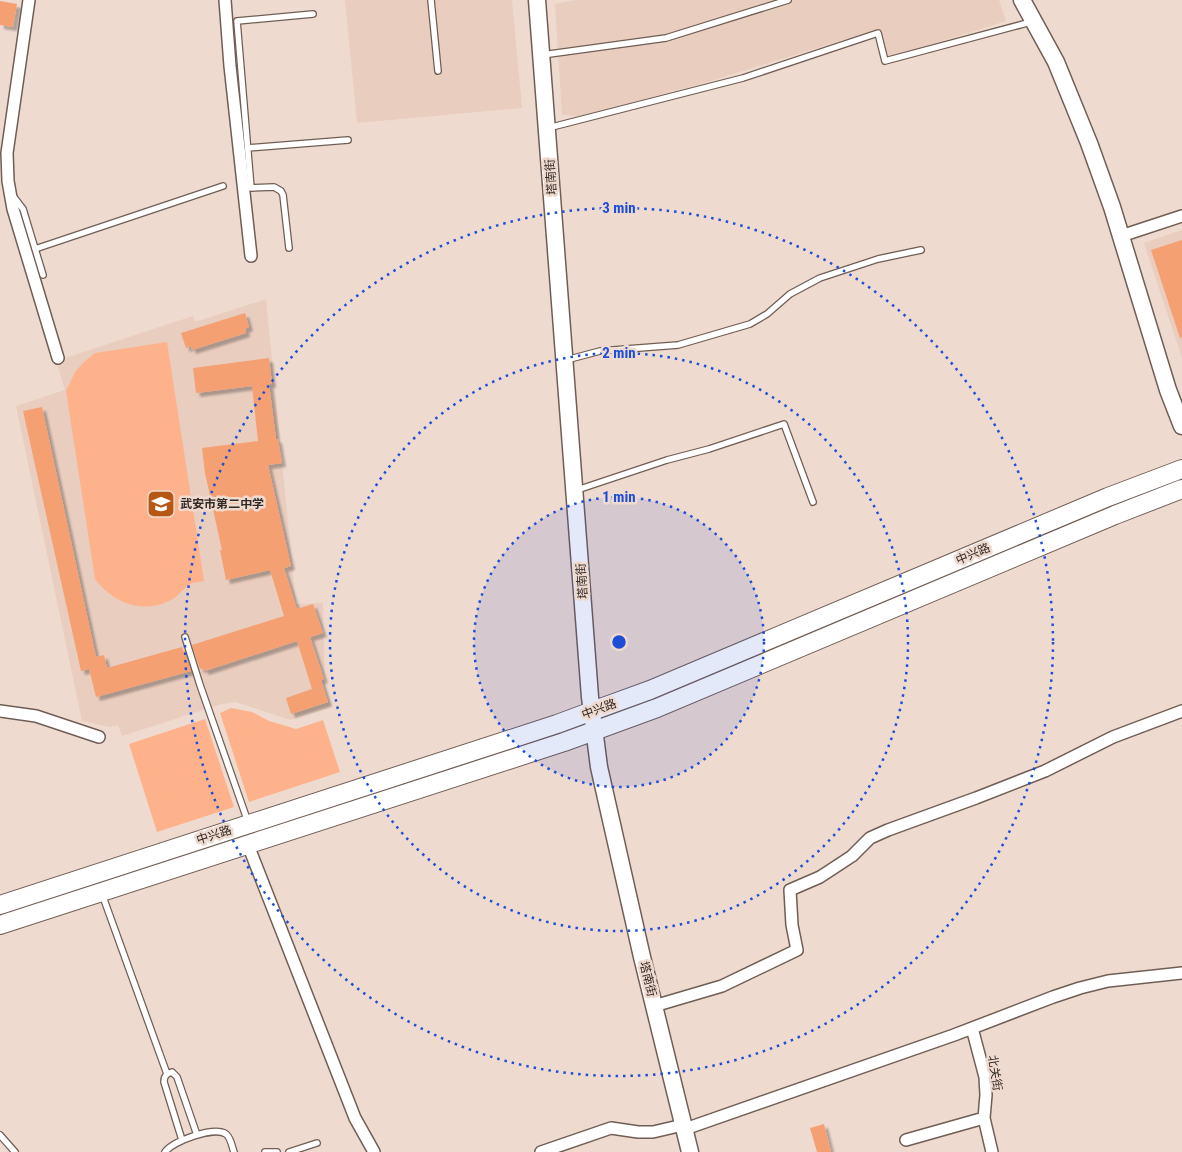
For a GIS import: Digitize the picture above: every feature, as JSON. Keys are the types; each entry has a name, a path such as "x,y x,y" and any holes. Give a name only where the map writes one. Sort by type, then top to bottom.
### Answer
{"main road":[{"name":"中兴路","path":"0,905 557,724 650,690 1090,505 1182,469"},
{"name":"中兴路","path":"0,925 594,731 657,708 1115,515 1182,490"}],"street":[{"path":"29,0 7,153 9,189 20,236 58,358"},
{"path":"225,0 230,66 251,256"},
{"name":"塔南街","path":"537,0 592,711 598,767 690,1152"},
{"path":"1022,0 1056,62 1089,143 1168,390 1182,426"},
{"path":"1120,236 1182,216"},
{"path":"0,711 36,716 100,737"},
{"path":"654,1006 722,986 797,950 792,925 790,890 820,877 852,856 870,838 1046,771 1113,737 1182,711"},
{"path":"248,845 355,1118 374,1152"},
{"path":"541,1152 611,1128 653,1132 684,1127 972,1028 1053,996 1108,981 1182,973"},
{"name":"北关街","path":"972,1028 985,1077 984,1118 992,1152"},
{"path":"906,1140 984,1118"}],"lane":[{"path":"431,0 438,72"},
{"path":"541,55 666,38 788,0"},
{"path":"288,248 281,191 274,187 251,188 237,21 314,14"},
{"path":"547,128 743,78 878,34 885,61 1033,21"},
{"path":"248,148 348,140"},
{"path":"35,249 223,186"},
{"path":"9,189 23,209 43,275"},
{"path":"565,360 600,351 636,350 678,345 750,324 767,314 790,294 820,278 878,259 922,250"},
{"path":"575,491 666,460 709,449 784,424 813,502"},
{"path":"186,637 200,685 249,824"},
{"path":"102,892 167,1074"},
{"path":"182,1140 164,1082 164,1077 172,1072 177,1077 196,1136"},
{"path":"165,1152 176,1142 196,1136 221,1133 226,1134 229,1138 234,1152"},
{"path":"0,1135 15,1152"},
{"path":"289,1152 317,1144"},
{"path":"266,1152 277,1152"}],"shaded area":[{"path":"345,0 512,0 522,108 357,123"},
{"path":"576,0 999,0 1006,21 889,58 878,29 704,83 580,116 562,115 555,4"},
{"path":"1182,230 1182,358 1144,243"},
{"name":"武安市第二中学","path":"266,299 296,604 323,603 325,687 332,707 290,720 236,702 222,704 122,736 118,725 110,727 82,721 16,406 65,390 56,361 193,316 195,322"},
{"path":"167,342 204,581 190,584 171,600 150,606 139,606 129,604 111,595 95,579 66,391 75,372 95,353"},
{"path":"231,708 252,712 269,721 296,729 323,720 340,772 249,802 220,713"},
{"path":"205,719 234,807 157,832 129,744"}],"building":[{"path":"0,1 17,4 13,27 0,25"},
{"path":"1182,240 1182,337 1180,338 1151,250"},
{"path":"245,313 249,327 245,329 246,333 192,350 191,346 186,348 181,333"},
{"path":"269,358 272,384 269,384 276,439 278,439 282,463 268,465 291,566 284,568 297,609 313,604 323,633 310,637 324,679 321,680 328,702 291,714 286,698 312,689 297,641 205,671 203,668 200,669 192,645 284,616 270,570 226,580 220,550 222,550 205,473 202,448 258,441 252,386 196,393 193,368"},
{"path":"42,407 96,657 104,655 107,668 182,647 191,671 96,697 89,669 81,671 23,411"},
{"path":"824,1124 831,1152 817,1152 810,1128"}],"place":[{"name":"武安市第二中学","path":"161,504"}]}
